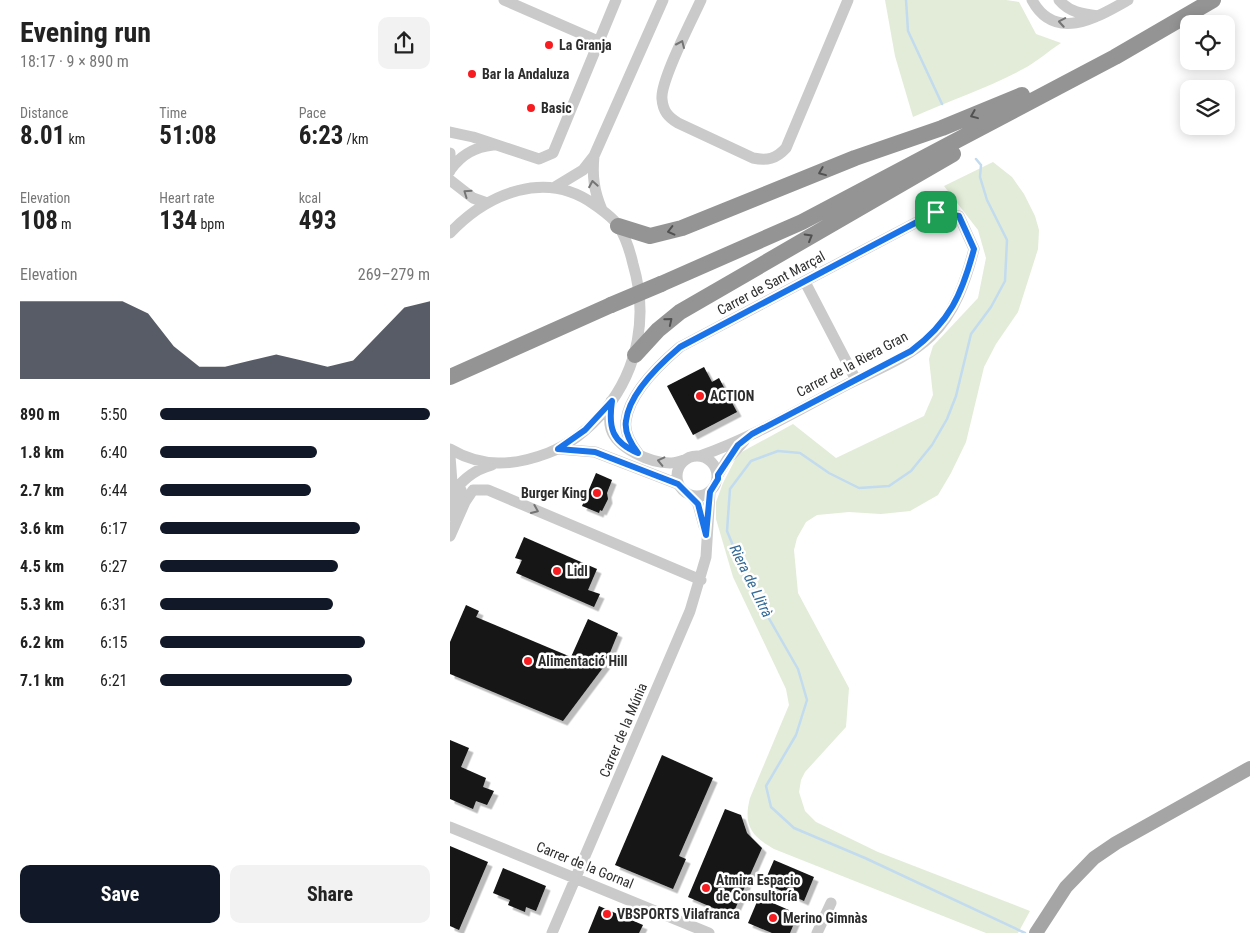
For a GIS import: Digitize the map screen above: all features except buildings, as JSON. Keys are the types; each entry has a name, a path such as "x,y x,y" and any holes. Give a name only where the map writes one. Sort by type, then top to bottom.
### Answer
{"highway":[{"path":"450,377 802,222 1115,57 1213,0"},
{"path":"618,226 650,236 682,228 855,158 942,128 1032,91 1090,60 1115,57"},
{"path":"635,355 658,330 680,312 954,153 1099,73 1115,57"}],"main road":[{"path":"1038,929 1066,887 1094,858 1116,843 1250,768"}],"street":[{"path":"504,0 598,42"},
{"path":"450,132 539,159 553,153 616,0"},
{"path":"555,187 583,170 594,156 661,0"},
{"path":"701,0 662,88 664,109 669,117 678,123 753,158 766,160 776,157 786,148 848,0"},
{"path":"1032,0 1043,14 1053,20 1073,24 1099,16 1128,0"},
{"path":"1059,0 1064,6 1078,13 1099,16"},
{"path":"450,170 467,152 482,146 497,145"},
{"path":"450,153 450,170"},
{"path":"594,156 592,176 602,210"},
{"path":"450,180 473,198 487,203"},
{"path":"450,233 487,203 520,189 555,187 579,195 602,210 618,226 631,255 640,292 642,315 635,355 612,401 580,435 558,449 525,461 494,464 481,468 468,476 450,498"},
{"name":"Carrer de Sant Marçal","path":"638,453 631,444 626,421 642,386 658,365 680,347 936,212 959,216 974,249"},
{"name":"Carrer de la Riera Gran","path":"700,456 752,434 911,351 930,336 943,322 964,285 974,249"},
{"path":"805,282 856,380"},
{"path":"558,449 595,452 678,484 687,494 702,496 710,492 718,479 718,475 714,464 700,456 672,464 663,463 626,448 610,427 612,401"},
{"name":"Carrer de la Riera Gran","path":"718,475 738,445 752,434"},
{"path":"450,450 469,458 494,464"},
{"path":"450,456 450,498"},
{"path":"678,484 677,474 685,460"},
{"path":"450,516 468,476"},
{"path":"450,536 465,502 473,490 488,490 701,580"},
{"name":"Carrer de la Múnia","path":"552,933 690,611 701,580 706,558 710,492"},
{"name":"Carrer de la Múnia","path":"691,495 698,504 706,535"},
{"name":"Carrer de la Gornal","path":"450,827 709,933"},
{"path":"817,933 830,903"}],"green space":[{"path":"885,0 1006,0 1019,2 1036,34 1061,43 1033,63 1010,76 913,117 895,56"},
{"path":"993,162 1012,177 1024,194 1035,216 1039,230 1038,249 1018,312 996,344 984,367 966,442 951,473 938,495 910,511 881,514 849,512 817,515 806,522 797,538 794,550 798,593 849,688 846,727 805,772 801,780 799,792 805,811 816,822 878,852 1030,911 1018,933 986,933 774,849 754,834 748,823 750,798 789,705 786,689 733,577 716,519 716,502 723,483 738,454 793,424 836,458 924,416 933,395 929,359 933,346 978,298 986,258 978,230 944,186"}],"waterway":[{"name":"Riera de Llitrà","path":"906,0 908,31 942,104"},
{"name":"Riera de Llitrà","path":"976,159 981,165 980,177 987,200 1007,240 1005,281 991,307 971,334 956,396 947,419 932,445 911,471 889,486 859,488 829,473 800,453 778,451 751,461 730,489 727,531 748,582 798,669 807,700 796,735 766,786 771,807 794,828 865,858 1025,933"}],"place":[{"name":"La Granja","path":"549,45"},
{"name":"Bar la Andaluza","path":"472,74"},
{"name":"Basic","path":"531,108"},
{"name":"ACTION","path":"700,396"},
{"name":"Burger King","path":"597,493"},
{"name":"Lidl","path":"557,571"},
{"name":"Alimentació Hill","path":"528,661"},
{"name":"Atmira Espacio de Consultoría","path":"706,888"},
{"name":"VBSPORTS Vilafranca","path":"607,914"},
{"name":"Merino Gimnàs","path":"773,918"}],"route":[{"path":"936,212 959,216 974,249 964,285 943,322 930,336 911,351 752,434 738,445 718,475 718,479 710,492 706,535 698,504 678,484 595,452 558,449 575,439 600,416 612,401 610,427 626,448 638,453 631,444 627,433 626,421 631,406 642,386 658,365 680,347 936,212"}]}
